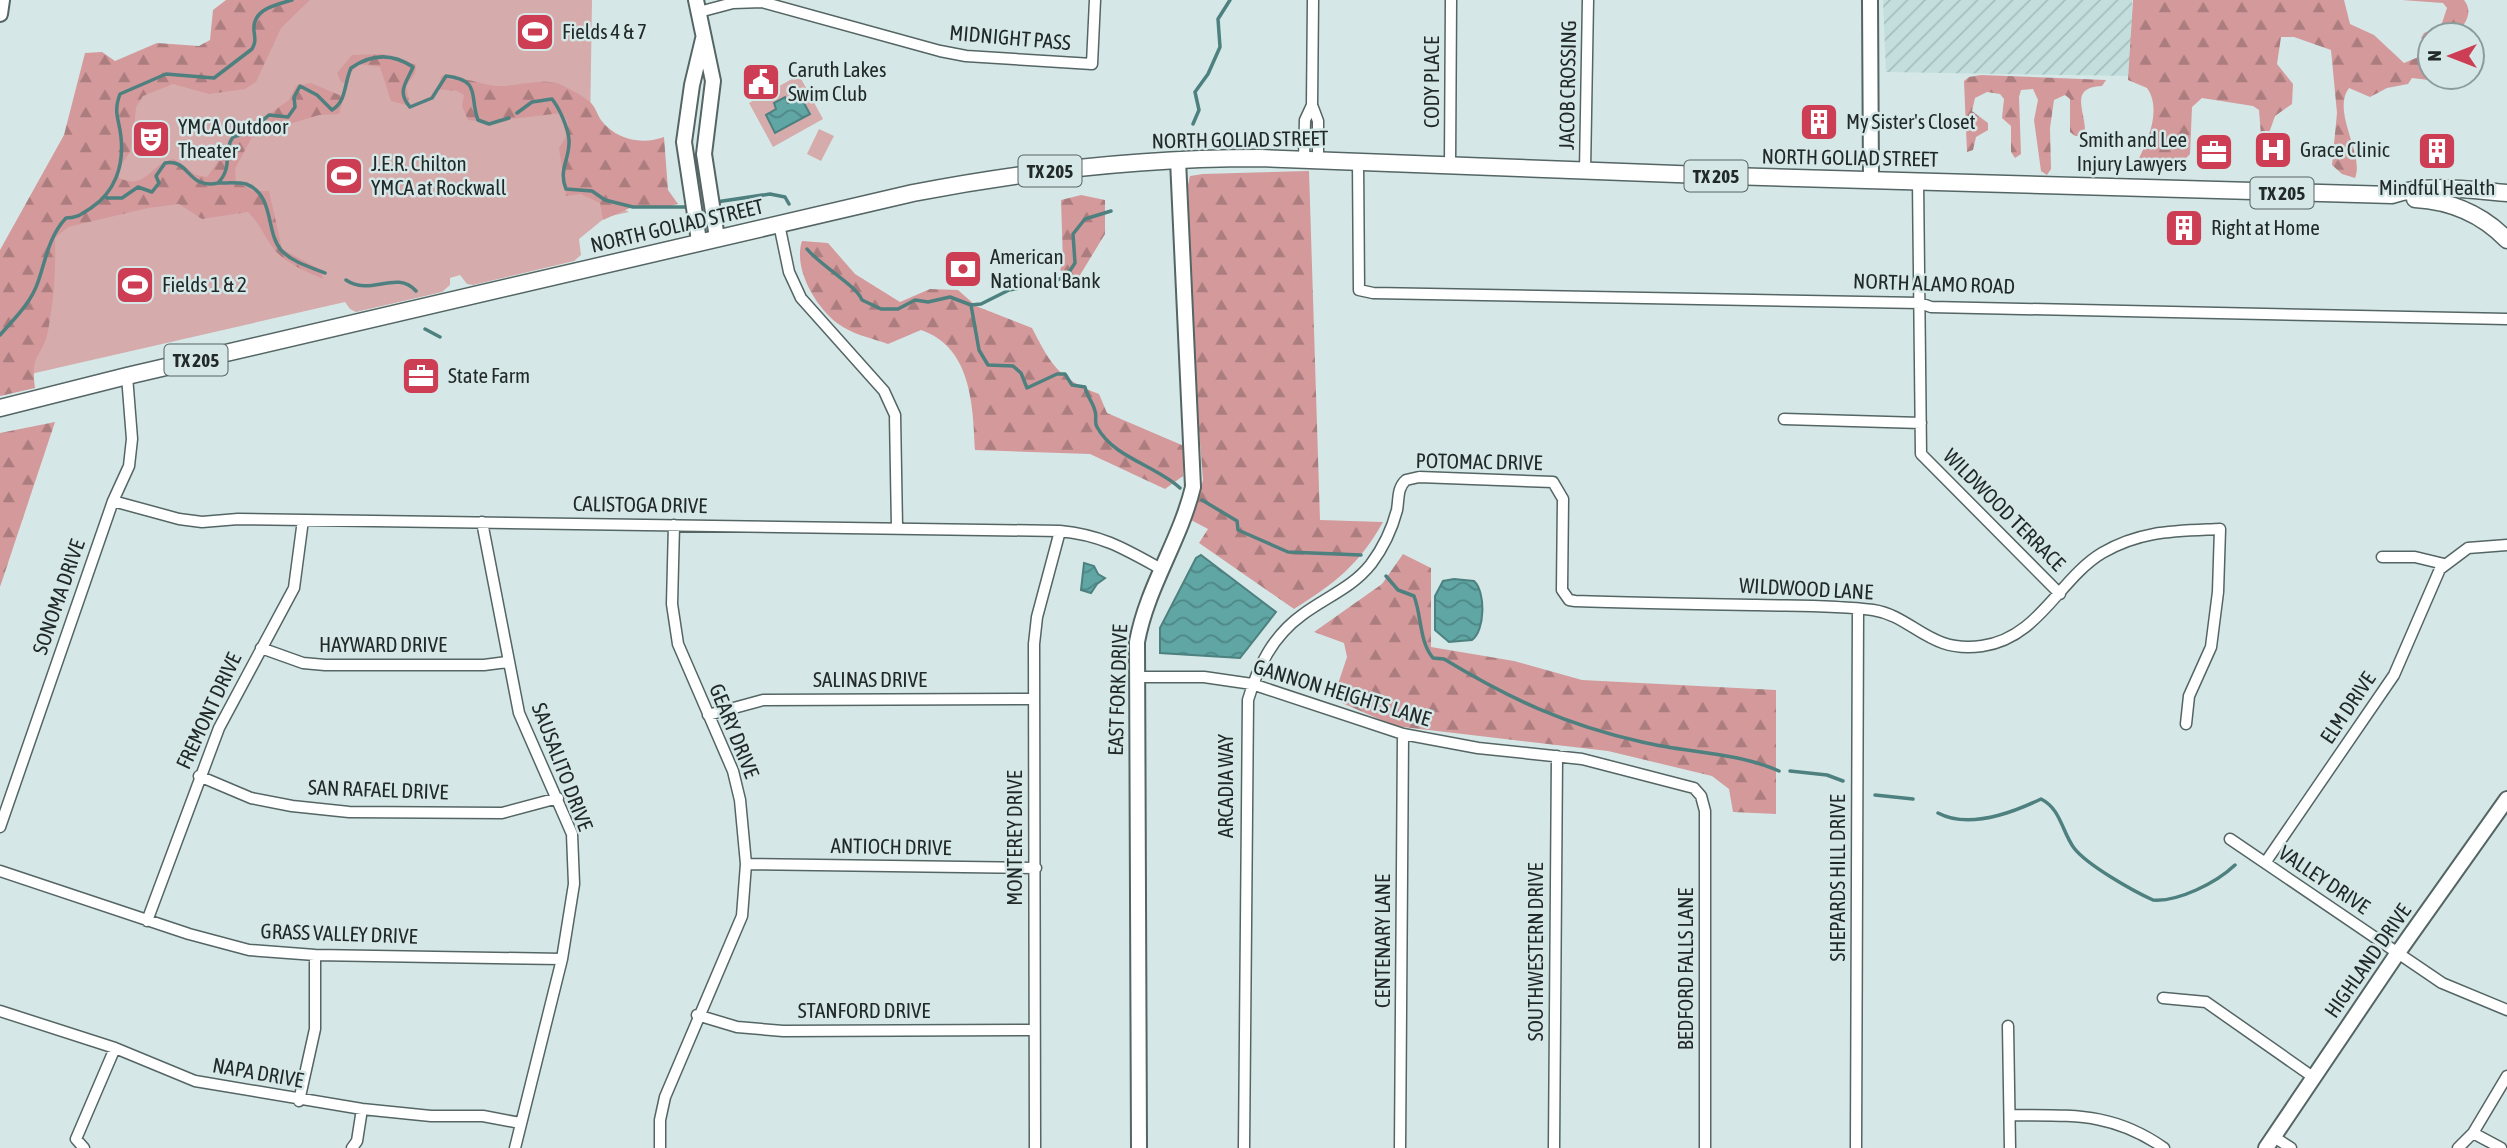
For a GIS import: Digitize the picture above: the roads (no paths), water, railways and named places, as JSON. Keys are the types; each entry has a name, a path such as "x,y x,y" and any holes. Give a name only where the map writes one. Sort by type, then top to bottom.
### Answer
{"main road":[{"name":"NORTH GOLIAD STREET","path":"0,408 699,241 965,183 1045,172 1178,160 1358,161 1585,171 2392,195 2406,190 2507,192"},
{"name":"TX 205","path":"2392,195 2453,205 2486,221 2507,240"}],"street":[{"path":"0,14 2,0"},
{"name":"MIDNIGHT PASS","path":"697,6 762,2 966,56 1092,64 1095,0"},
{"path":"1311,160 1318,121 1312,105 1313,0"},
{"name":"CODY PLACE","path":"1450,164 1451,0"},
{"name":"JACOB CROSSING","path":"1585,171 1588,0"},
{"path":"1870,0 1871,180"},
{"path":"697,6 713,81 704,154 718,238"},
{"path":"699,241 684,142 692,85 704,34"},
{"name":"EAST FORK DRIVE","path":"1139,1148 1137,642 1142,612 1186,518 1194,487 1192,417 1182,294 1178,160"},
{"name":"NORTH ALAMO ROAD","path":"1358,161 1359,290 1380,293 1920,303 1931,307 2507,319"},
{"path":"1784,419 1921,423 1918,181"},
{"path":"779,224 789,272 801,298 884,391 895,415 897,527"},
{"name":"SONOMA DRIVE","path":"0,827 113,501 129,466 132,439 127,376"},
{"name":"WILDWOOD TERRACE","path":"1921,423 1921,454 2060,594"},
{"name":"POTOMAC DRIVE","path":"1401,484 1419,477 1542,481 1557,486 1563,499 1561,584 1565,595"},
{"name":"ARCADIA WAY","path":"1244,1148 1246,717 1252,684 1264,657 1287,627 1303,614 1339,593 1370,565 1391,530 1401,484"},
{"name":"CALISTOGA DRIVE","path":"113,501 202,522 303,520 1060,531 1090,533 1109,540 1161,569"},
{"name":"FREMONT DRIVE","path":"147,921 219,728 294,588 303,520"},
{"name":"SAUSALITO DRIVE","path":"482,522 508,662 526,733 558,797 572,834 574,884 562,959 515,1148"},
{"name":"GEARY DRIVE","path":"660,1148 660,1120 665,1097 741,916 746,864 740,800 733,771 675,630 672,604 674,525"},
{"name":"WILDWOOD LANE","path":"1565,595 1575,601 1878,611 1941,643 1982,646 2023,630 2099,555 2116,545 2150,532 2220,529 2211,647 2189,696 2186,724"},
{"name":"MONTEREY DRIVE","path":"1035,1148 1034,699 1037,617 1060,531"},
{"name":"ELM DRIVE","path":"2265,863 2394,675 2408,646 2432,580 2444,565 2468,548 2507,544"},
{"path":"2382,557 2415,557 2444,565"},
{"name":"SHEPARDS HILL DRIVE","path":"1856,1148 1858,609"},
{"name":"HAYWARD DRIVE","path":"261,648 303,663 325,665 484,665 508,662"},
{"name":"GANNON HEIGHTS LANE","path":"1136,677 1204,677 1252,684 1403,734 1478,748 1557,756 1688,784 1699,792"},
{"name":"SALINAS DRIVE","path":"708,715 763,700 1034,699"},
{"name":"CENTENARY LANE","path":"1400,1148 1403,734"},
{"name":"SOUTHWESTERN DRIVE","path":"1554,1148 1557,756"},
{"name":"SAN RAFAEL DRIVE","path":"199,776 251,797 292,806 348,811 502,813 558,797"},
{"name":"BEDFORD FALLS LANE","path":"1699,792 1705,811 1705,1148"},
{"name":"HIGHLAND DRIVE","path":"2270,1143 2397,954 2507,799"},
{"name":"VALLEY DRIVE","path":"2230,839 2442,983 2507,1010"},
{"name":"ANTIOCH DRIVE","path":"746,864 1035,869"},
{"name":"GRASS VALLEY DRIVE","path":"0,871 147,921 249,950 315,955 562,959"},
{"path":"299,1101 315,1029 315,955"},
{"path":"2163,998 2206,1002 2313,1077"},
{"name":"NAPA DRIVE","path":"0,1011 115,1048 195,1081 299,1101 431,1116 483,1116 520,1123"},
{"name":"STANFORD DRIVE","path":"697,1016 737,1027 783,1031 1033,1030"},
{"path":"2008,1026 2010,1148"},
{"path":"84,1148 76,1139 115,1048"},
{"path":"2458,1148 2473,1133 2507,1076"},
{"path":"352,1148 357,1141 362,1109"},
{"path":"2010,1115 2085,1116 2111,1121 2144,1135 2164,1148"},
{"path":"2473,1133 2501,1148"},
{"path":"2270,1143 2291,1148"}],"water":[{"path":"800,96 810,114 775,133 766,115 776,109 774,103 785,97 788,103"},
{"path":"1201,555 1276,612 1240,658 1160,653 1160,628 1196,558"},
{"path":"1084,563 1094,566 1098,574 1105,578 1091,593 1081,590"},
{"path":"1443,581 1474,581 1481,594 1482,620 1472,640 1449,642 1435,630 1435,596"}],"waterway":[{"path":"0,335 31,297 60,225 66,218 77,216 91,208 112,186 119,168 122,148 117,111 120,94 166,74 214,78 252,49 255,40 254,24 261,13 272,6 292,0"},
{"path":"1193,124 1199,110 1195,92 1208,74 1220,47 1218,19 1230,0"},
{"path":"107,198 122,198 138,187 152,192 159,183 156,176 165,163 179,165 200,182 218,183 226,171 228,148 233,137 249,132 269,115 288,117 295,107 294,97 300,86 317,95 332,110 343,97 351,68 374,58 389,57 413,67 403,91 410,107 432,98 446,76 465,81 470,86 478,120 489,124 509,118"},
{"path":"517,113 532,102 552,99 555,103 569,140 563,176 566,189 592,191 605,200 633,207 691,207"},
{"path":"219,183 243,183 255,189 266,205 273,233 281,250 296,261 325,273"},
{"path":"716,202 770,194 785,197 789,204"},
{"path":"971,305 981,304 1009,290 1054,282 1067,275 1075,263 1073,234 1085,219 1111,211"},
{"path":"807,249 859,294 862,300 881,309 898,309 915,300 928,302 950,297 971,305 979,350 988,365 1013,366 1021,373 1027,388 1057,374 1065,374 1072,385 1085,387 1096,413 1096,425 1104,438 1124,454 1180,488"},
{"path":"346,280 365,286 400,282 416,291"},
{"path":"425,329 440,337"},
{"path":"1202,500 1237,521 1238,530 1288,552 1361,555"},
{"path":"1386,576 1398,590 1414,596 1425,644 1433,658 1444,659 1492,686 1563,719 1659,746 1729,756 1779,771"},
{"path":"1790,771 1827,775 1843,781"},
{"path":"1875,795 1913,799"},
{"path":"1938,813 1950,818 1976,819 2004,814 2041,799 2053,809 2080,855 2111,877 2153,900 2185,895 2218,878 2235,865"}],"place":[{"name":"Fields 4 & 7","path":"535,32"},
{"name":"Caruth Lakes Swim Club","path":"761,82"},
{"name":"My Sister's Closet","path":"1819,122"},
{"name":"YMCA Outdoor Theater","path":"151,139"},
{"name":"Grace Clinic","path":"2273,150"},
{"name":"Mindful Health","path":"2437,151"},
{"name":"Smith and Lee Injury Lawyers","path":"2214,152"},
{"name":"J.E.R. Chilton YMCA at Rockwall","path":"344,176"},
{"name":"Right at Home","path":"2184,228"},
{"name":"American National Bank","path":"963,269"},
{"name":"Fields 1 & 2","path":"135,285"},
{"name":"State Farm","path":"421,376"}]}
